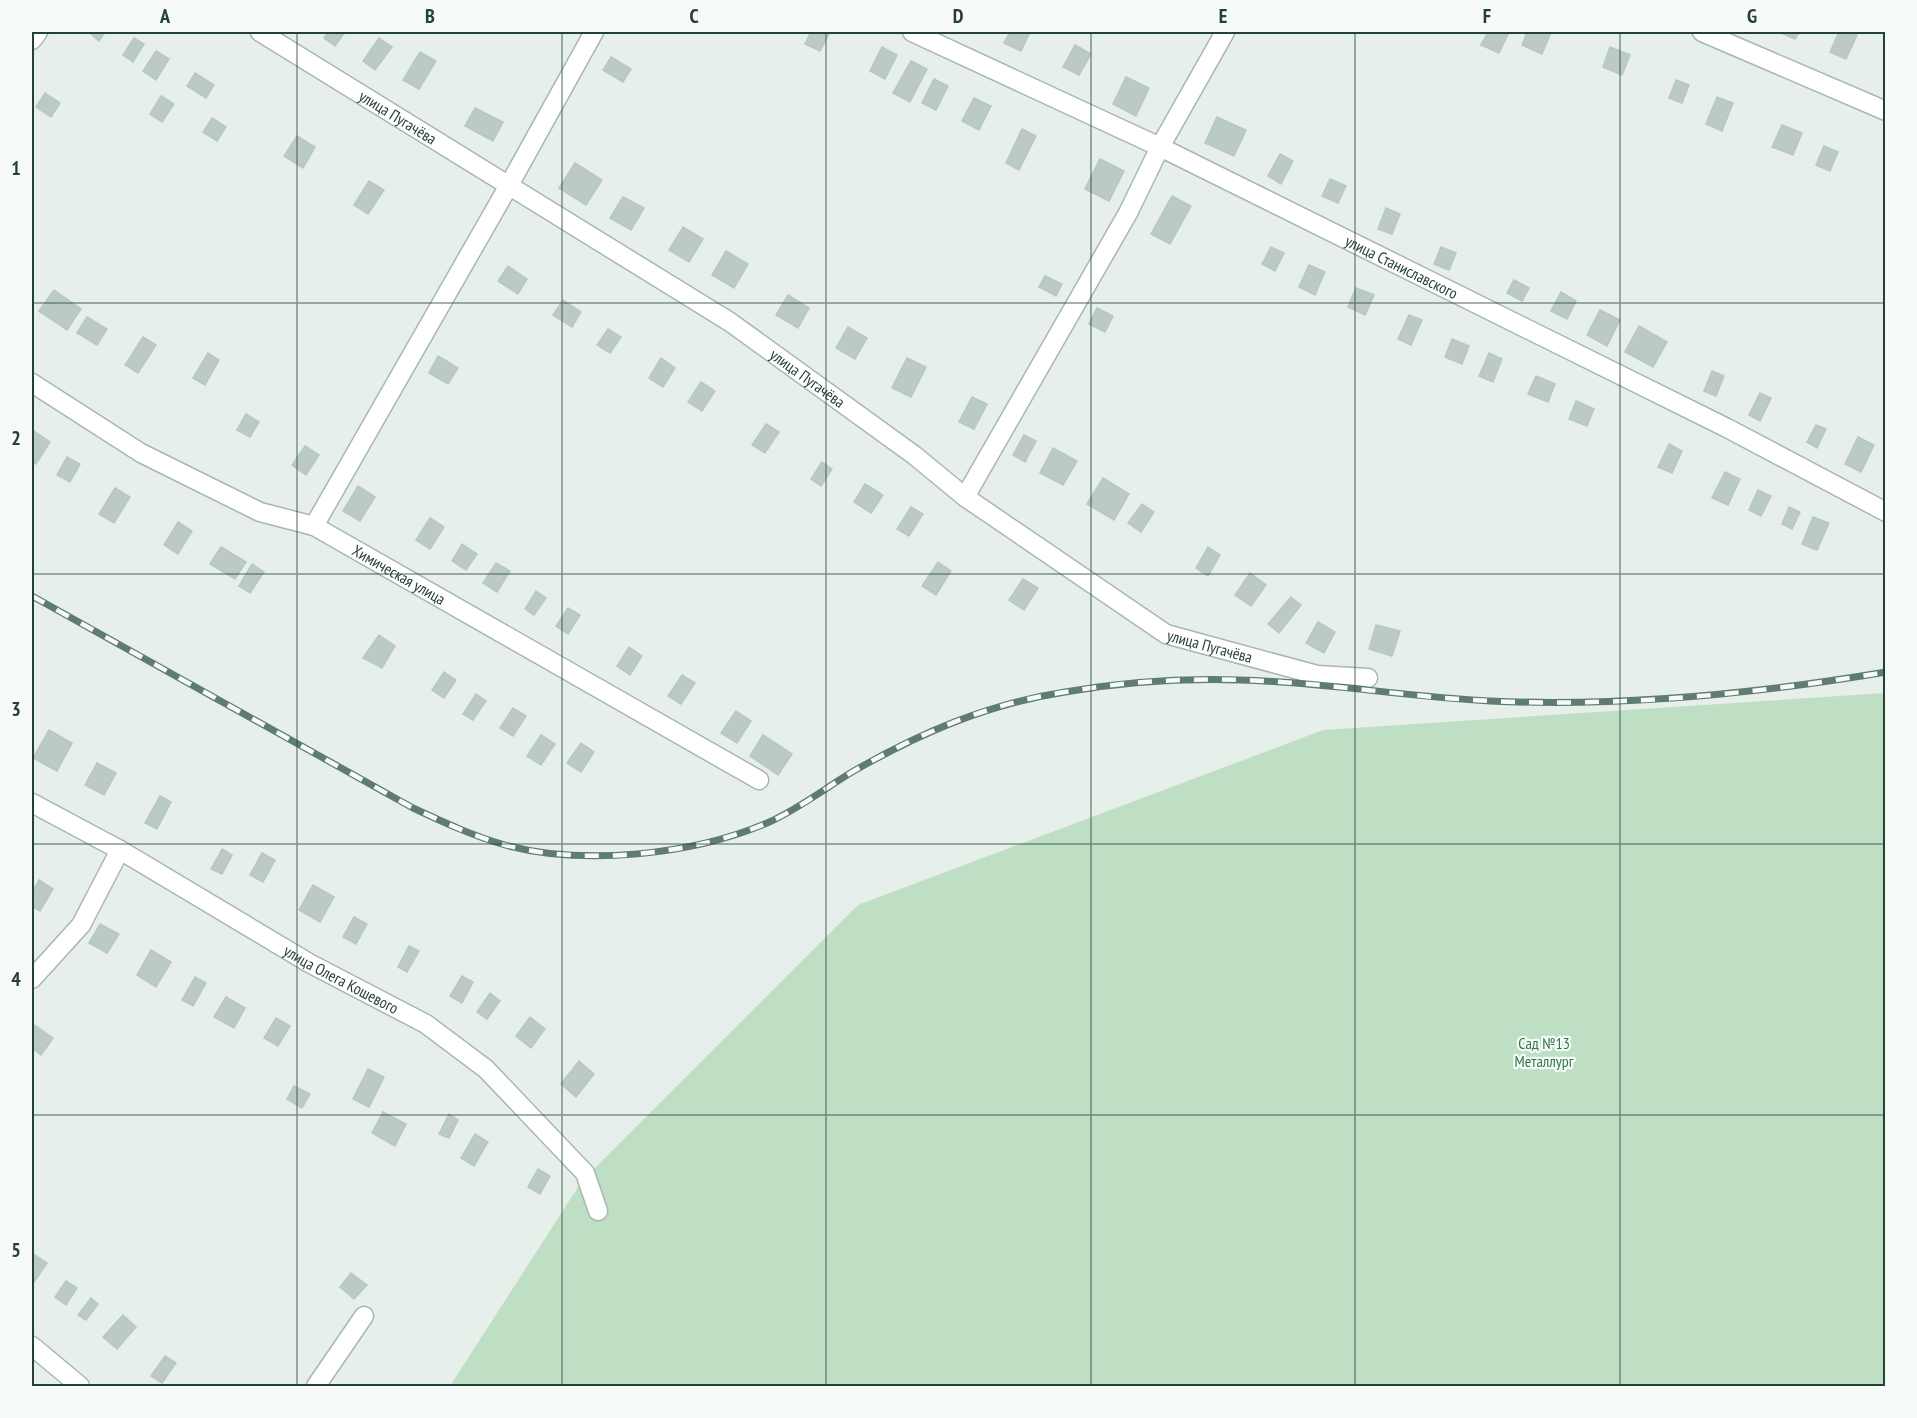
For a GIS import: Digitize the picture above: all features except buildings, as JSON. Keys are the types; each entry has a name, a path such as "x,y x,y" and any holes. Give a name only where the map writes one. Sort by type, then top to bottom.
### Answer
{"street":[{"path":"32,40 38,32"},
{"name":"улица Пугачёва","path":"260,32 508,187 664,279 730,322 914,455 965,497 1166,634 1317,675 1368,678"},
{"path":"314,525 594,32"},
{"name":"улица Станиславского","path":"912,32 1160,147 1716,423 1886,512"},
{"path":"965,497 1128,213 1160,147 1225,32"},
{"path":"1702,32 1883,103"},
{"name":"Химическая улица","path":"32,383 141,453 260,512 314,525 759,780"},
{"name":"улица Олега Кошевого","path":"32,803 120,850 309,963 426,1024 486,1069 585,1173 598,1211"},
{"path":"32,979 81,925 120,850"},
{"path":"316,1386 364,1316"},
{"path":"32,1346 80,1386"}],"green space":[{"name":"Сад №13 Металлург","path":"1885,693 1885,1386 450,1386 582,1181 858,905 1323,730"}],"railway":[{"path":"32,596 413,808 470,833 505,845 569,855 603,856 672,850 737,834 778,818 877,758 955,722 1008,704 1086,689 1152,682 1240,680 1490,701 1590,702 1689,697 1788,687 1886,672"}]}
